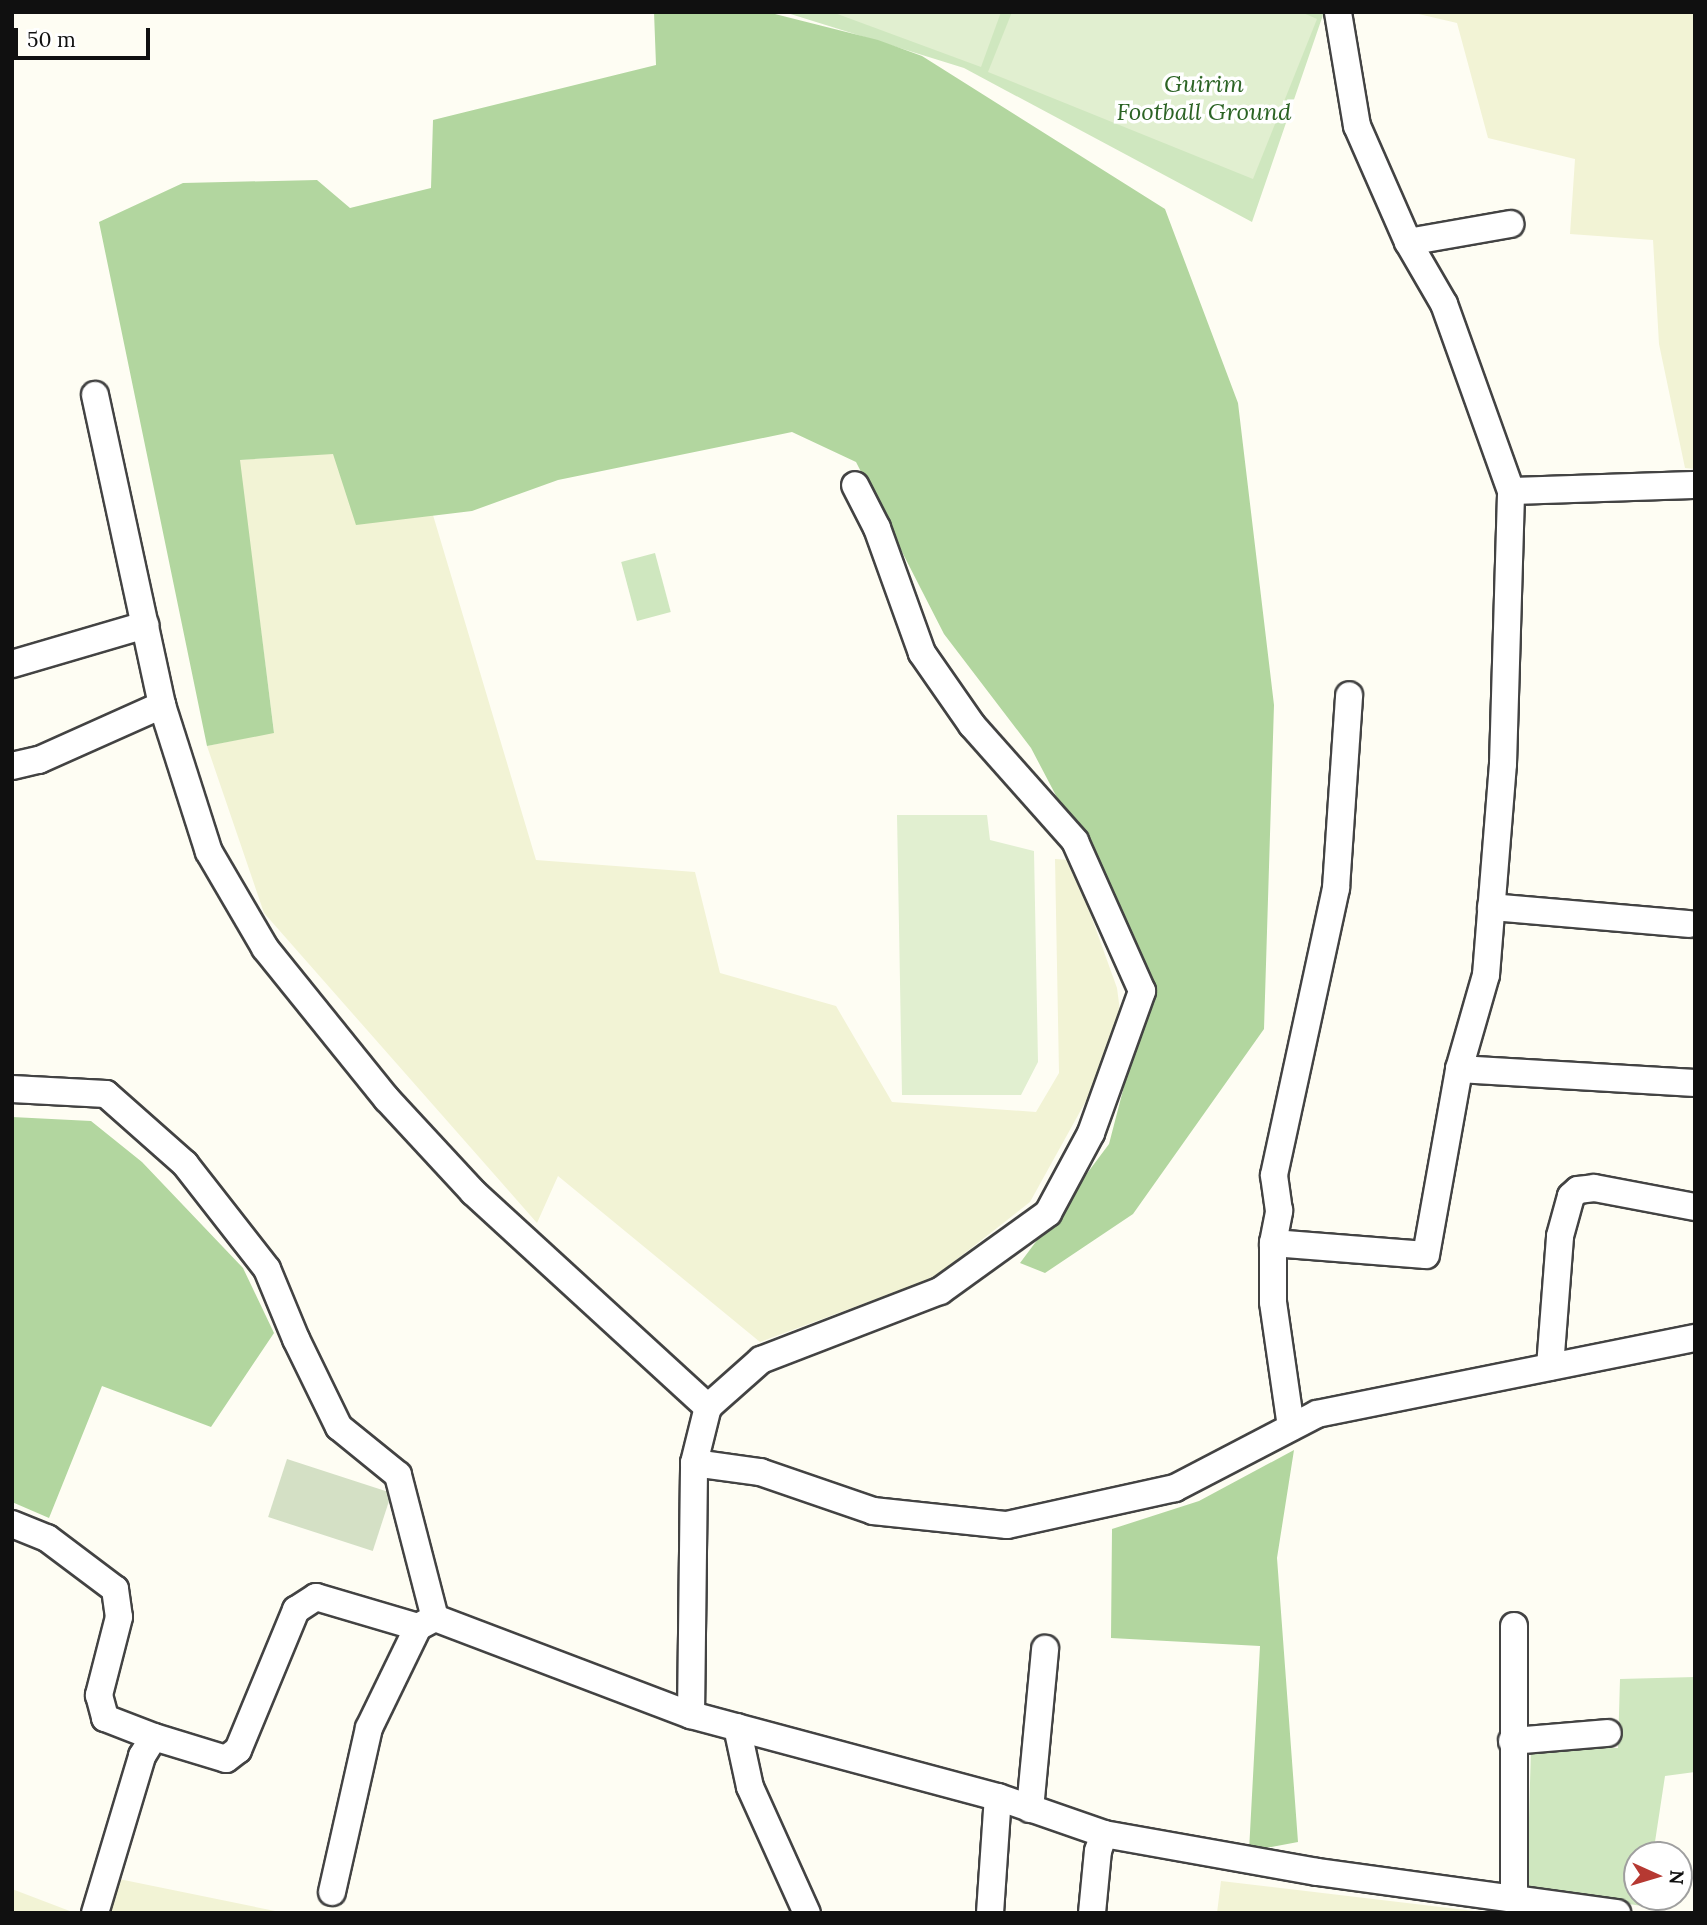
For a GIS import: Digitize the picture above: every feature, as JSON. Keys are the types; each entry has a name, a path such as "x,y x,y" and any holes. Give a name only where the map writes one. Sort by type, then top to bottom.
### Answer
{"street":[{"path":"1273,1243 1426,1255 1459,1069 1486,975 1503,764 1511,491 1444,304 1408,242 1357,126 1338,12"},
{"path":"1408,242 1510,224"},
{"path":"94,395 162,705 209,852 265,948 387,1099 473,1192 708,1407"},
{"path":"691,1715 694,1463 708,1407 761,1360 940,1291 1048,1213 1091,1133 1142,991 1075,841 972,725 922,653 877,528 855,485"},
{"path":"1511,491 1695,485"},
{"path":"12,664 145,625"},
{"path":"1291,1427 1273,1302 1273,1243 1279,1211 1273,1175 1336,888 1349,695"},
{"path":"12,766 39,760 162,705"},
{"path":"1491,907 1689,924"},
{"path":"1459,1069 1695,1083"},
{"path":"12,1089 106,1094 185,1164 267,1269 296,1339 339,1427 398,1475 426,1623 369,1728 332,1892"},
{"path":"1550,1367 1560,1236 1571,1196 1578,1190 1594,1188 1695,1207"},
{"path":"694,1463 760,1472 873,1511 1007,1525 1175,1488 1317,1414 1695,1338"},
{"path":"12,1524 47,1538 114,1590 119,1618 99,1695 105,1718 153,1737 226,1759 238,1750 296,1610 316,1597 426,1623 691,1715 998,1797 1104,1834 1317,1872 1617,1913"},
{"path":"1514,1626 1514,1899"},
{"path":"1030,1809 1045,1649"},
{"path":"737,1727 750,1787 807,1913"},
{"path":"1512,1741 1608,1733"},
{"path":"95,1913 142,1756 153,1737"},
{"path":"990,1913 998,1797"},
{"path":"1092,1913 1098,1851 1104,1834"}],"green space":[{"path":"654,12 767,12 878,40 922,56 1165,209 1238,403 1274,705 1264,1029 1133,1214 1045,1273 1020,1263 1109,1144 1142,1017 1124,925 1031,748 944,634 856,462 792,432 558,480 472,511 356,525 333,454 240,460 274,733 207,746 99,222 183,183 317,180 350,208 431,188 433,120 656,65"},
{"name":"Guirim Football Ground","path":"784,12 1324,12 1252,222 964,68"},
{"path":"832,12 1001,12 981,67"},
{"name":"Guirim Football Ground","path":"1012,12 1301,12 1317,19 1253,179 988,72"},
{"path":"1410,12 1695,12 1695,469 1685,468 1659,344 1653,240 1570,234 1575,159 1488,138 1457,23"},
{"path":"333,453 430,505 536,860 695,872 720,973 836,1006 892,1102 1036,1112 1059,1073 1055,859 1071,860 1117,988 1123,1034 1030,1202 933,1278 760,1342 558,1176 537,1223 264,913 207,746 274,732 239,460"},
{"path":"655,553 671,612 637,621 621,562"},
{"path":"897,815 987,815 990,840 1034,851 1038,1062 1021,1095 902,1095"},
{"path":"12,1117 91,1121 142,1162 243,1268 274,1333 211,1427 102,1386 49,1518 12,1502"},
{"path":"1294,1450 1277,1558 1298,1842 1249,1851 1260,1646 1111,1638 1112,1529 1199,1501"},
{"path":"287,1459 392,1493 373,1551 268,1517"},
{"path":"1695,1677 1695,1772 1665,1776 1655,1841 1623,1841 1623,1903 1527,1889 1531,1748 1618,1748 1620,1679"},
{"path":"114,1878 285,1913 106,1913"},
{"path":"1221,1881 1491,1913 1217,1913"},
{"path":"12,1889 75,1913 12,1913"}]}
